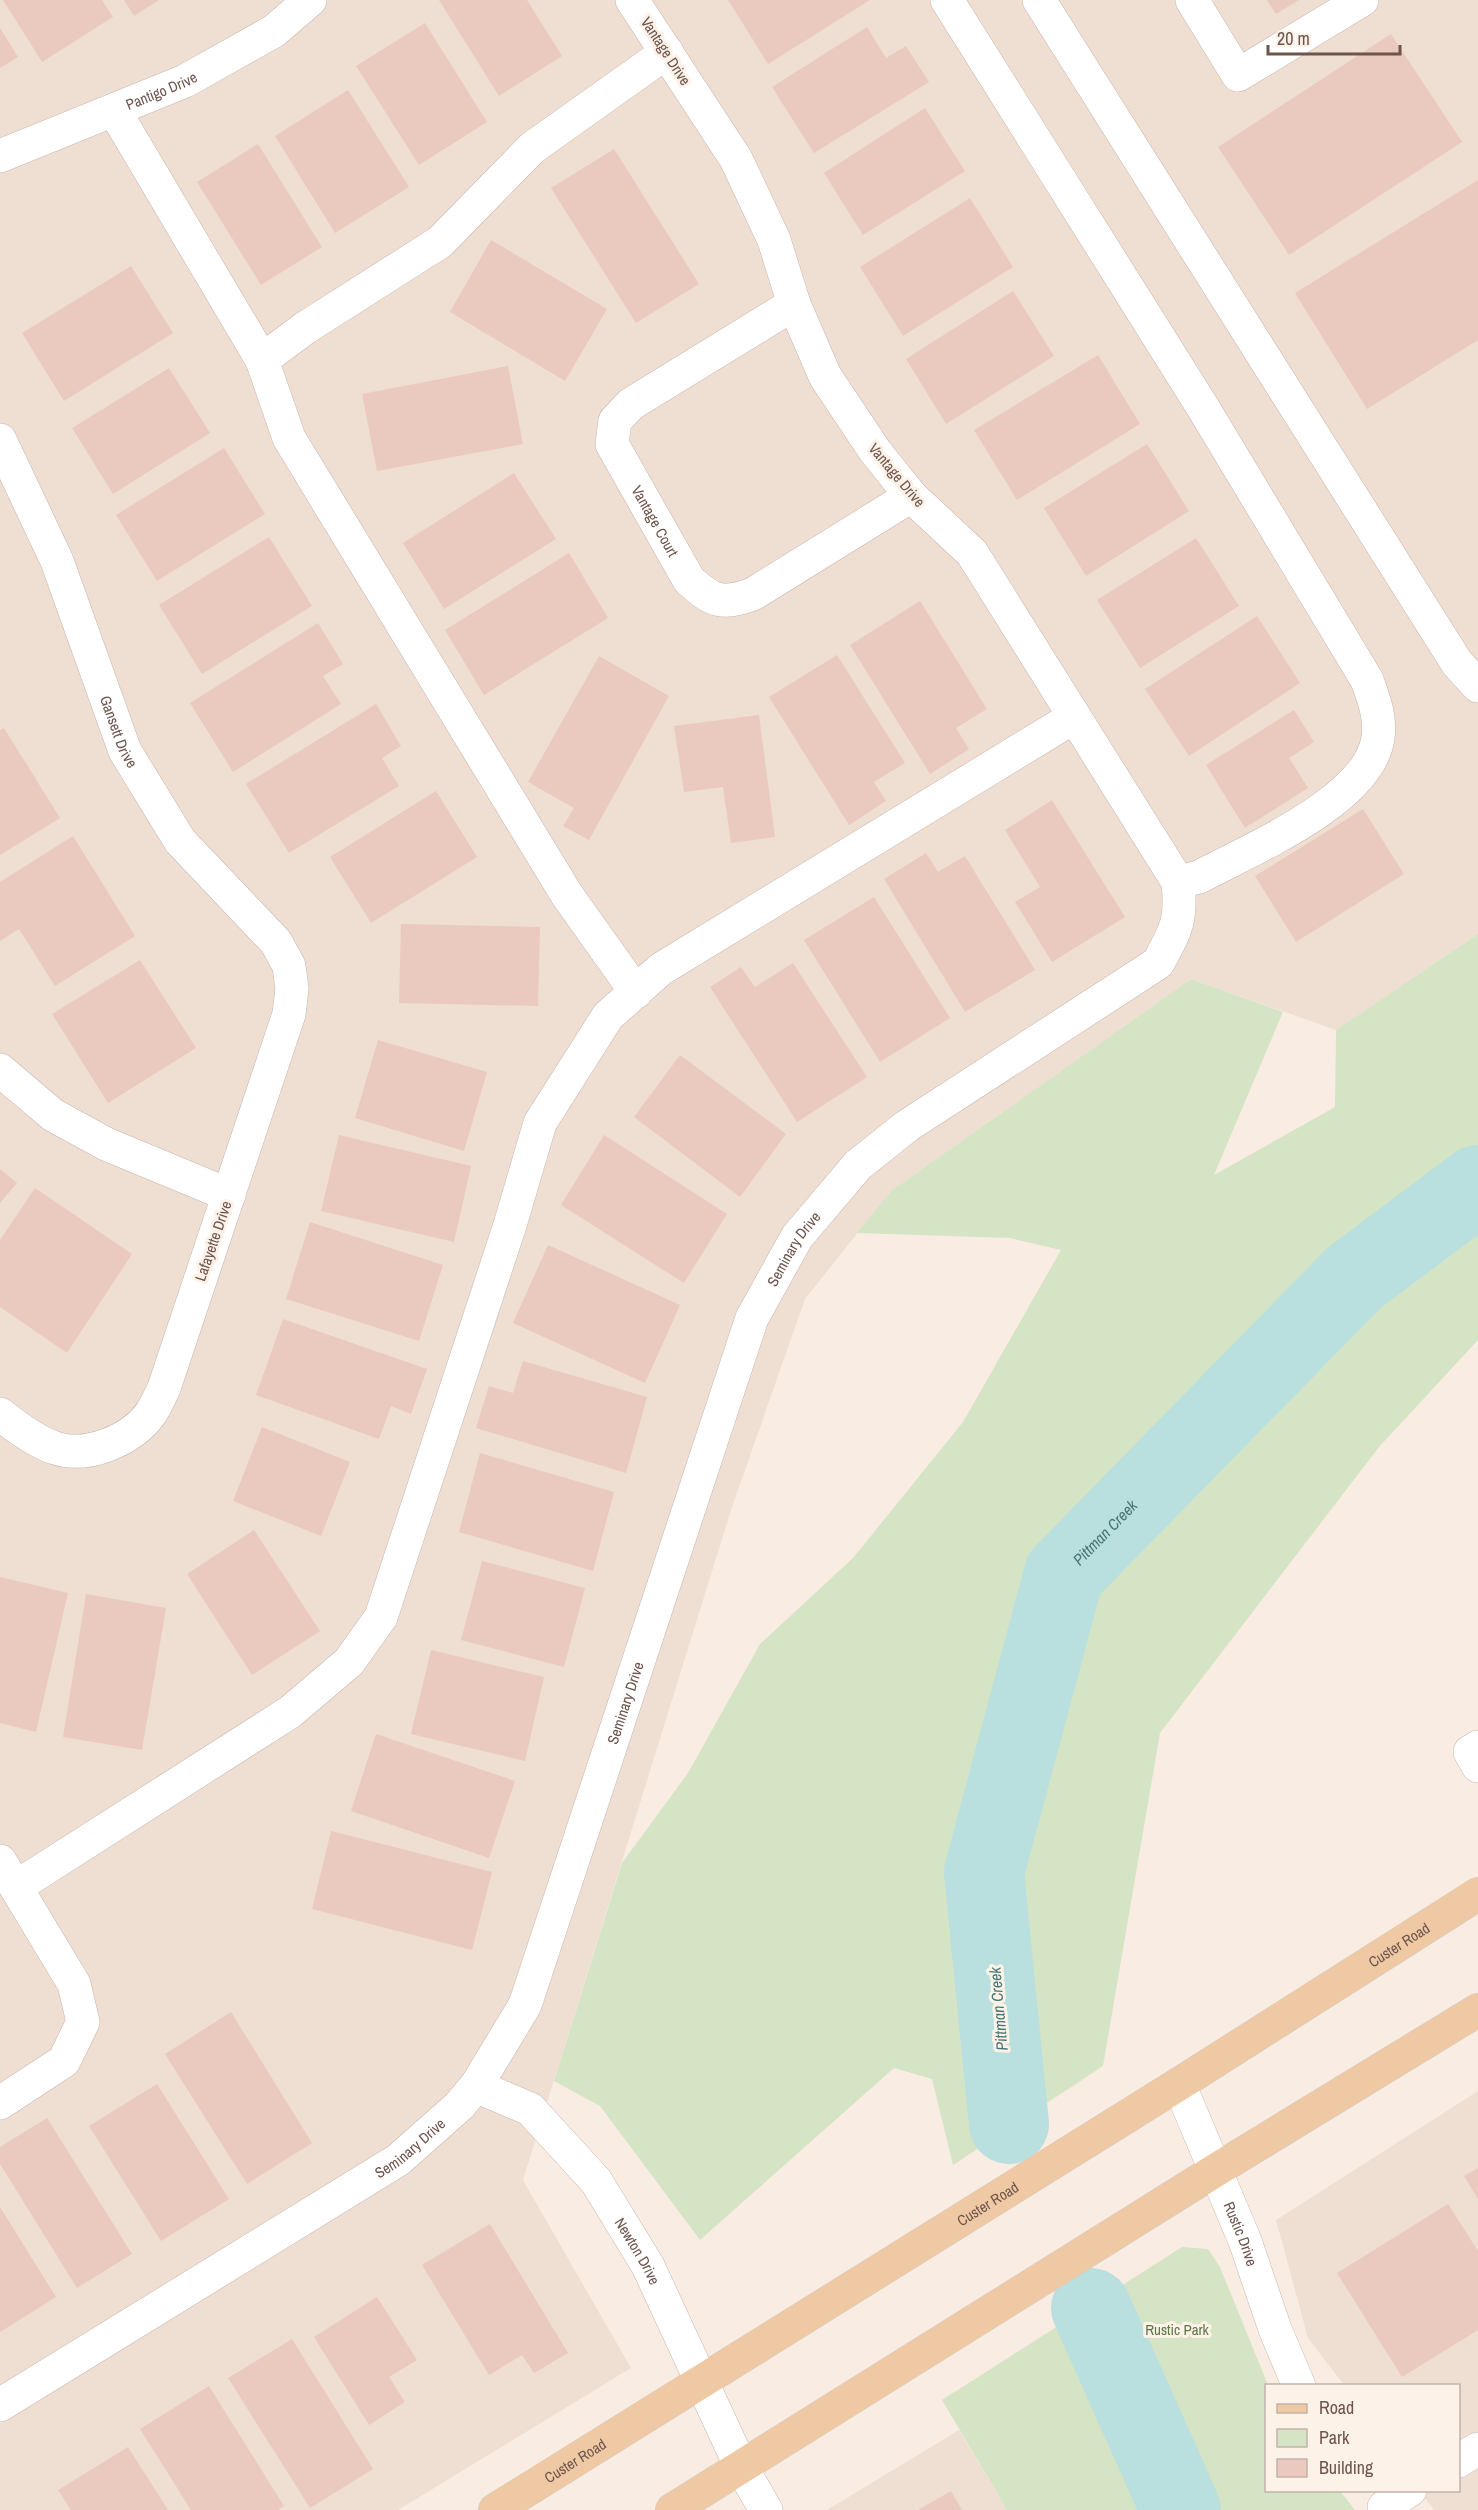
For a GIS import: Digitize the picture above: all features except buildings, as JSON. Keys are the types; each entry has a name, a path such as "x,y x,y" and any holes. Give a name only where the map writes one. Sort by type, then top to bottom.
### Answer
{"main road":[{"name":"Custer Road","path":"495,2510 704,2382 1478,1894"},
{"path":"672,2510 1216,2170 1478,2010"}],"street":[{"name":"Pantigo Drive","path":"0,156 185,81 274,31 310,0"},
{"name":"Vantage Drive","path":"633,0 736,159 774,240 794,304 825,376 875,451 911,496 972,553 1178,882 1181,910 1176,932"},
{"path":"948,0 1202,406 1367,680 1378,712 1378,740 1366,769 1346,792 1324,808 1198,877 1178,882"},
{"path":"1039,0 1457,663 1478,686"},
{"path":"1192,0 1238,75 1362,0"},
{"path":"262,360 305,327 440,242 532,148 667,52"},
{"path":"114,110 262,360 289,438 567,895 636,992"},
{"name":"Vantage Court","path":"794,304 631,404 615,421 612,444 689,579 707,597 730,602 753,594 911,496"},
{"name":"Gansett Drive","path":"0,440 57,561 125,751 180,841 276,942 289,966 292,989"},
{"path":"0,2103 64,2061 83,2022 74,1984 8,1874 290,1712 349,1662 375,1626 381,1617 510,1225 540,1124 608,1016 661,969 1074,717"},
{"name":"Seminary Drive","path":"0,2405 398,2160 459,2106 476,2085 525,2005 752,1318 797,1237 858,1166 907,1126 1158,963 1176,932"},
{"name":"Lafayette Drive","path":"0,1414 12,1424 56,1449 82,1450 105,1446 131,1434 151,1414 164,1388 229,1195 289,1014 292,989"},
{"path":"0,1070 53,1115 106,1144 229,1195"},
{"path":"1478,1747 1470,1752 1478,1766"},
{"name":"Rustic Drive","path":"1179,2084 1245,2241 1275,2329 1299,2384"},
{"name":"Newton Drive","path":"476,2085 530,2109 596,2181 648,2266 704,2382 741,2467 766,2510"},
{"path":"1460,2460 1478,2449"}],"shaded area":[{"path":"0,0 1478,0 1478,934 1336,1030 1191,979 891,1191 805,1299 731,1510 523,2180 631,2368 398,2510 0,2510"},
{"path":"1478,2091 1478,2510 1434,2510 1421,2492 1460,2492 1460,2384 1343,2384 1308,2338 1276,2220"},
{"path":"959,2430 1007,2510 827,2510"}],"green space":[{"path":"1478,934 1478,1340 1379,1447 1160,1733 1103,2066 953,2165 932,2079 894,2068 700,2240 600,2106 554,2081 622,1863 688,1773 760,1644 853,1558 963,1422 1061,1250 1009,1238 857,1233 891,1191 1191,979 1283,1012 1214,1175 1335,1107 1336,1030"},
{"name":"Rustic Park","path":"1182,2247 1208,2249 1220,2267 1268,2384 1265,2384 1265,2492 1341,2492 1355,2510 1007,2510 942,2400"}],"waterway":[{"name":"Pittman Creek","path":"1009,2124 984,1872 1064,1574 1354,1278 1478,1185"},
{"name":"Pittman Creek","path":"1091,2308 1181,2510"}]}
